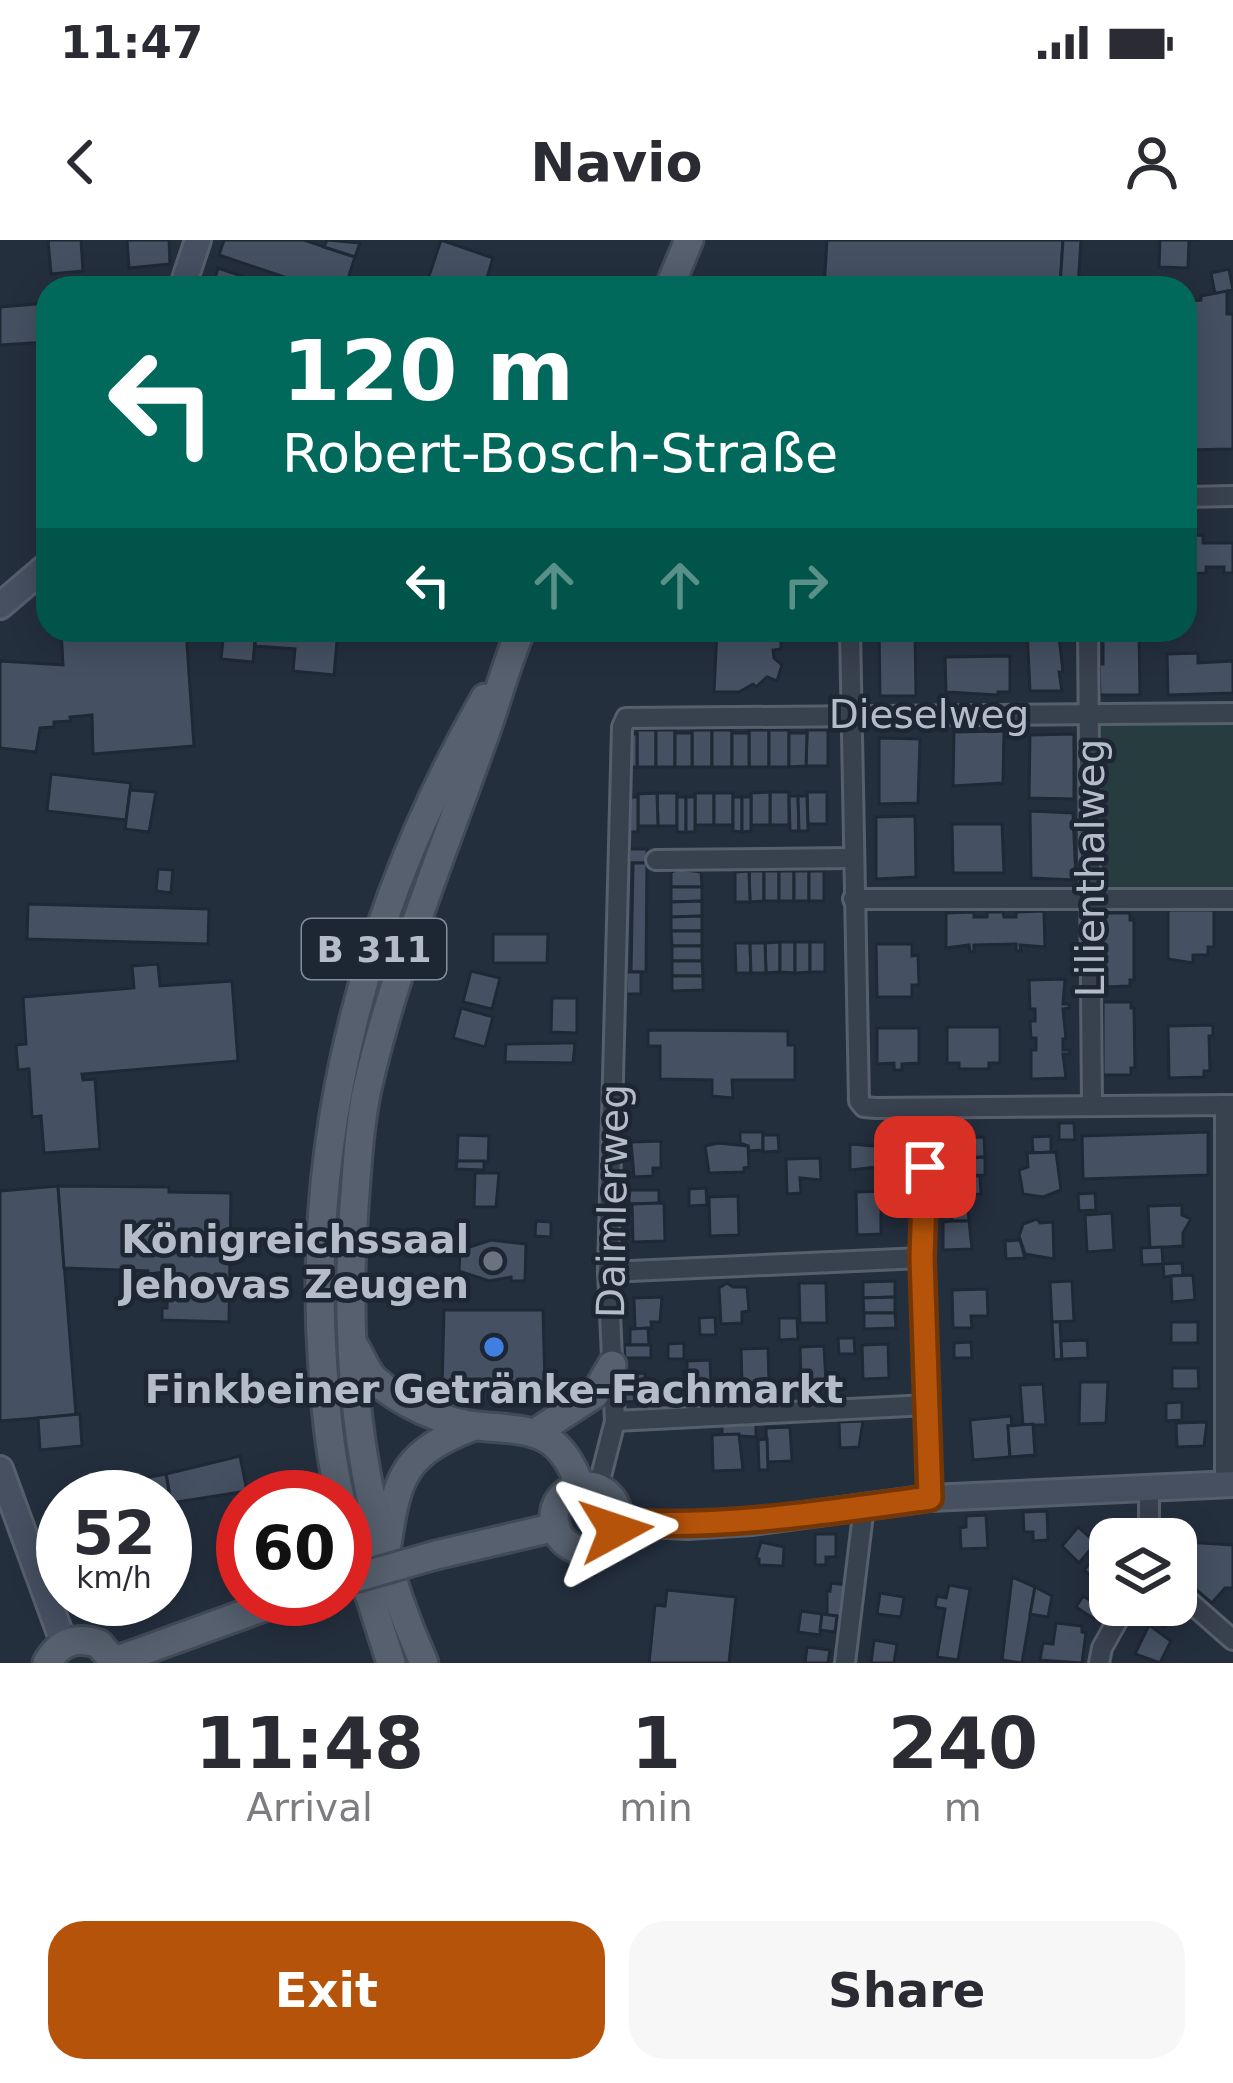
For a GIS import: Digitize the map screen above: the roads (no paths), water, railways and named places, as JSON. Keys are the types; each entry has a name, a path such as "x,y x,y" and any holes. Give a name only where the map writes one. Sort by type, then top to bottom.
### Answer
{"main road":[{"path":"674,276 689,240"},
{"name":"B 311","path":"336,1470 326,1406 318,1269 332,1113 347,1034 387,910 432,803 515,642"},
{"name":"B 311","path":"424,1663 385,1561 368,1486 351,1337 352,1236 366,1092 405,955 516,642"},
{"path":"351,1337 371,1377 410,1405 474,1426 538,1431 589,1487 614,1501 618,1522 610,1539 589,1550 566,1543 556,1527 558,1503 568,1491 589,1487"},
{"path":"538,1431 595,1394 612,1365"},
{"path":"385,1561 394,1493 404,1474 432,1446 474,1426"},
{"path":"372,1573 556,1527"},
{"path":"372,1602 391,1663"},
{"path":"56,1653 88,1640 99,1644 115,1662 216,1625"}],"street":[{"path":"186,276 198,240"},
{"path":"1197,496 1233,496"},
{"path":"0,606 36,575"},
{"path":"618,1522 687,1526 930,1498 1229,1484 1229,1105 864,1107 857,1091 850,642"},
{"name":"Lilienthalweg","path":"1088,642 1092,1106"},
{"name":"Dieselweg","path":"626,718 1233,713"},
{"name":"Daimlerweg","path":"589,1487 614,1421 608,1273 626,718"},
{"path":"656,860 852,859"},
{"path":"853,899 1233,898"},
{"path":"925,1167 922,1258 930,1498"},
{"path":"608,1273 922,1258"},
{"path":"614,1421 928,1405"},
{"path":"0,1469 56,1653"},
{"path":"1149,1486 1149,1518"},
{"path":"845,1663 864,1506"},
{"path":"1197,1608 1233,1640"},
{"path":"1099,1663 1114,1626"}],"place":[{"name":"Königreichssaal Jehovas Zeugen","path":"493,1261"},
{"name":"Finkbeiner Getränke-Fachmarkt","path":"494,1347"}]}
